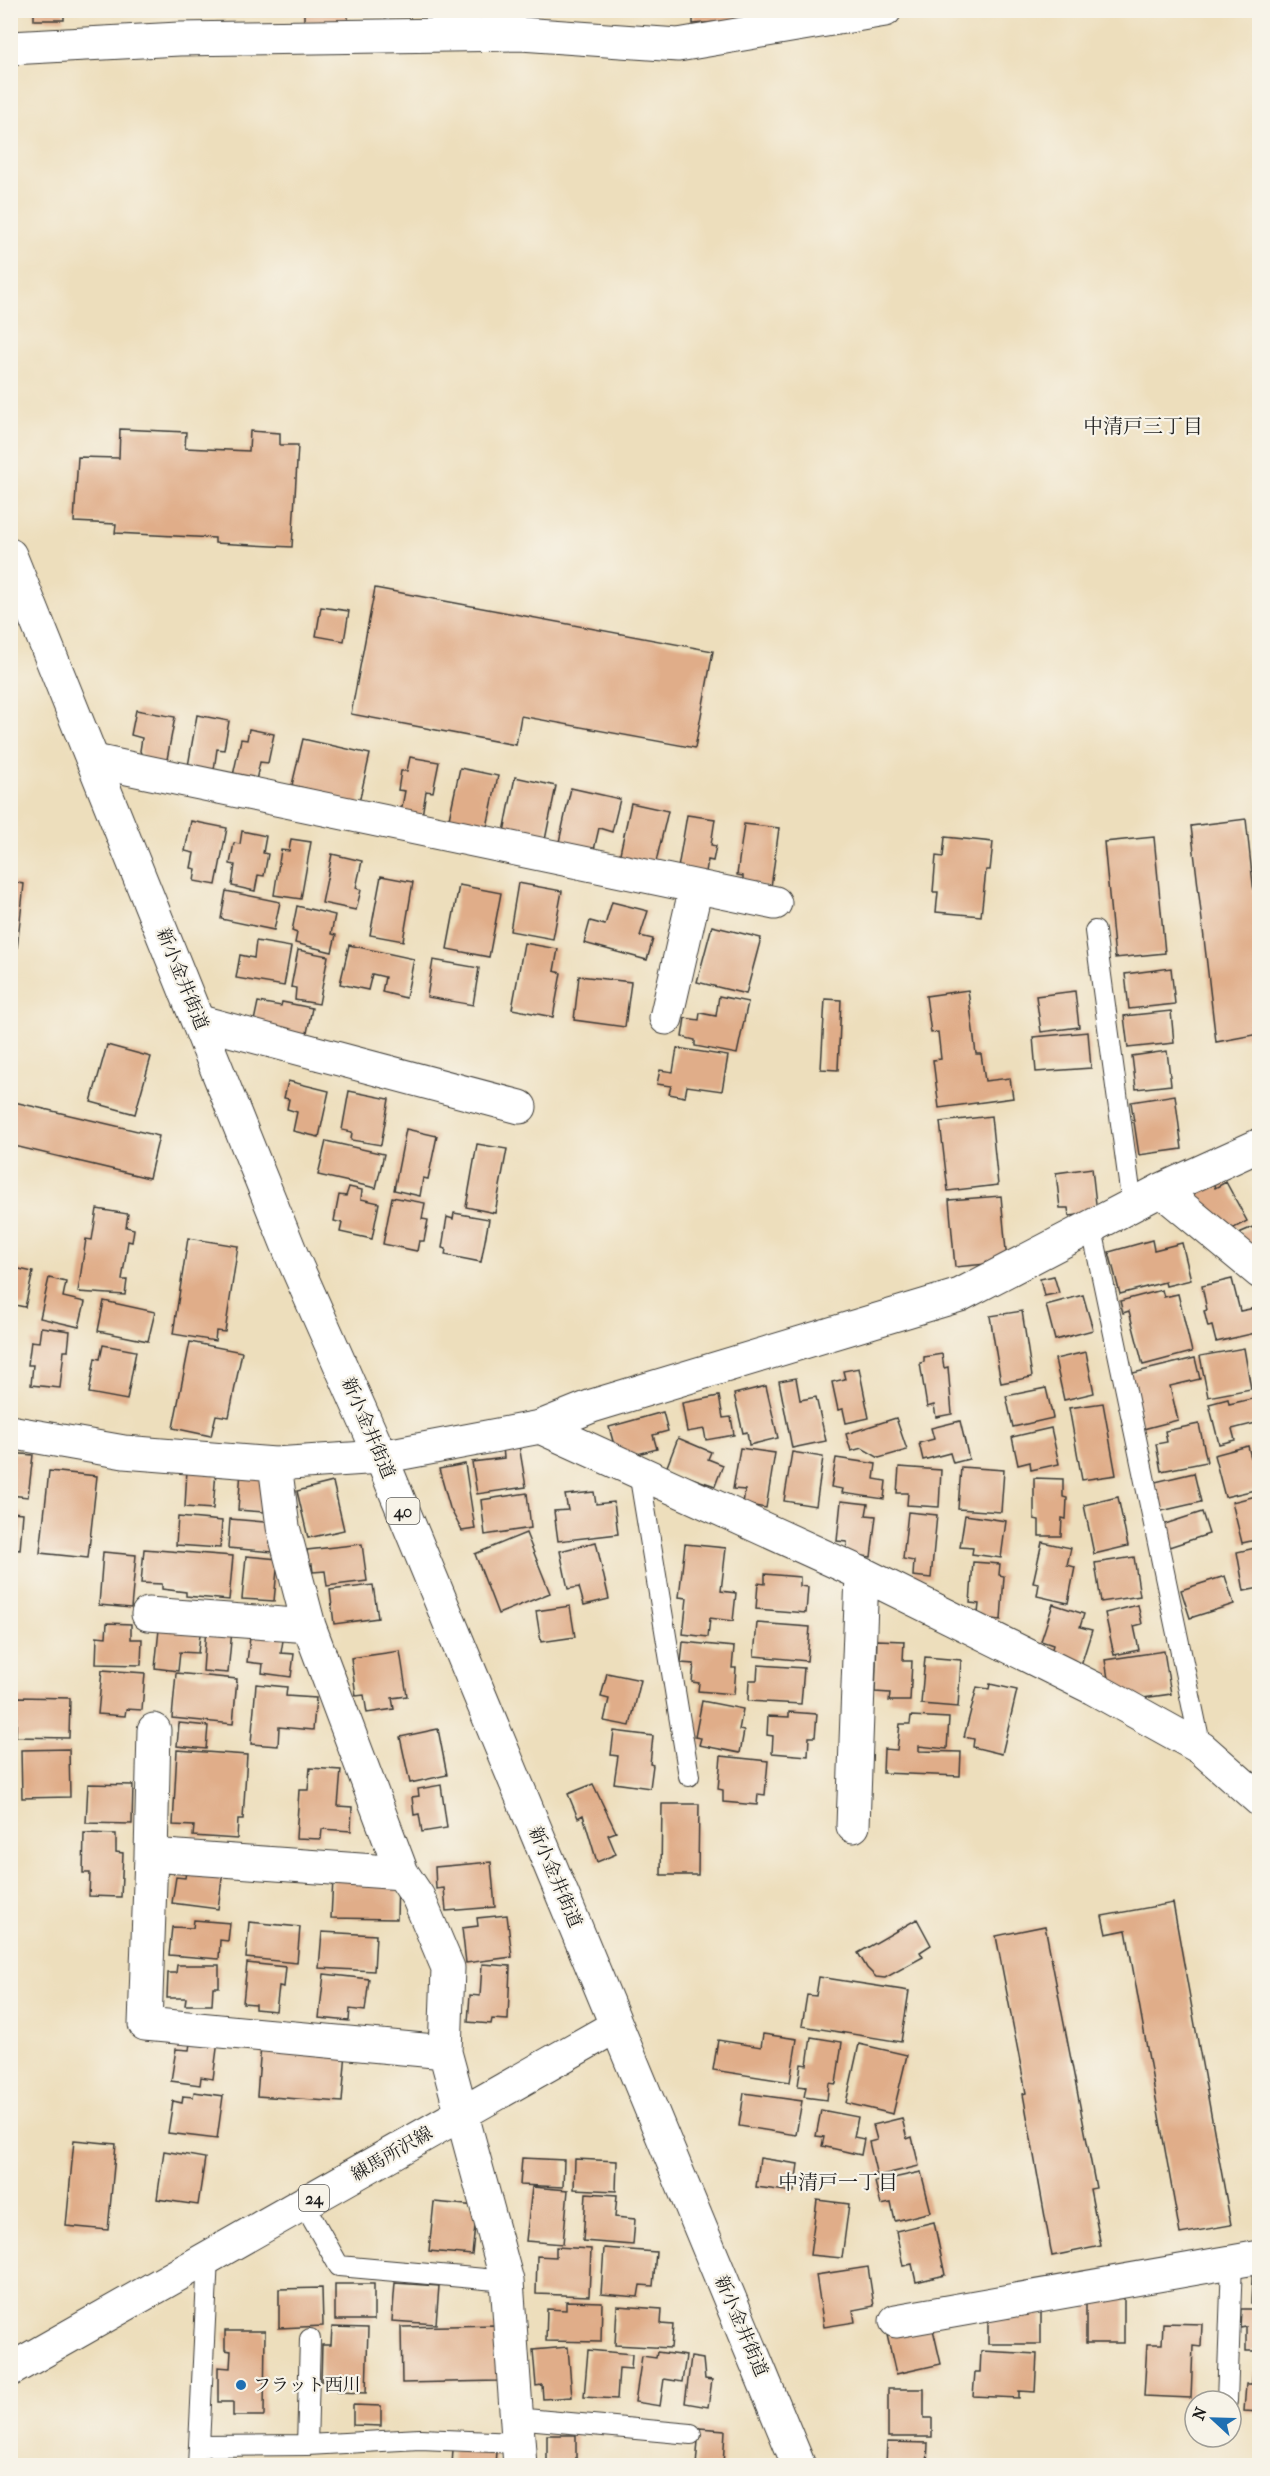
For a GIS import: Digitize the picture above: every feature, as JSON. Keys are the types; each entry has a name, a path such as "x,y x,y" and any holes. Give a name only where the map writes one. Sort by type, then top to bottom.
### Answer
{"street":[{"path":"10,48 179,39 521,34 678,45 885,10"},
{"name":"新小金井街道","path":"10,555 200,1022 292,1256 381,1457 800,2466"},
{"path":"94,762 775,903"},
{"path":"666,1018 696,887"},
{"path":"200,1022 520,1107"},
{"path":"10,1432 124,1452 275,1464 381,1457 540,1427 592,1406 960,1295 1092,1229 1161,1190 1260,1145"},
{"path":"1161,1190 1260,1272"},
{"path":"540,1427 862,1574 1093,1688 1201,1748 1260,1800"},
{"path":"275,1464 283,1527 309,1626 402,1873 418,1898 448,1968 445,2052 507,2281 517,2442"},
{"path":"853,1826 862,1574"},
{"path":"148,1614 309,1626"},
{"path":"154,1730 145,2024 445,2052"},
{"path":"151,1855 402,1873"},
{"name":"練馬所沢線","path":"10,2370 616,2026"},
{"path":"896,2321 1246,2259"}],"lane":[{"path":"1095,931 1132,1205"},
{"path":"1092,1229 1201,1748"},
{"path":"639,1472 689,1776"},
{"path":"304,2204 339,2266 507,2281"},
{"path":"208,2258 198,2456 307,2445 420,2439 517,2442 691,2434"},
{"path":"1229,2389 1246,2259"},
{"path":"307,2445 310,2339"}],"building":[{"path":"34,10 64,10 64,20 34,20"},
{"path":"304,10 348,10 348,23 304,22"},
{"path":"430,10 477,10 477,24 438,25 437,13 430,14"},
{"path":"693,10 739,10 739,20 693,24"},
{"path":"10,109 15,110 12,198 10,198"},
{"path":"120,429 186,432 185,448 249,451 250,431 280,433 280,445 298,445 292,547 215,543 215,538 115,533 116,524 74,522 78,457 119,458"},
{"path":"375,588 713,651 695,748 521,716 516,745 351,714"},
{"path":"321,607 349,611 344,641 316,636"},
{"path":"136,710 175,717 165,770 147,767 140,751 142,738 131,735"},
{"path":"197,715 229,721 224,750 217,749 213,777 187,772"},
{"path":"249,729 274,734 268,763 260,762 255,785 232,780 241,739 247,740"},
{"path":"303,739 370,754 358,807 332,795 292,785"},
{"path":"410,757 439,762 433,792 426,791 422,816 401,812 405,791 398,790 401,771 407,771"},
{"path":"460,768 498,776 487,827 449,819"},
{"path":"515,777 556,786 545,840 504,832"},
{"path":"571,788 620,799 612,832 599,828 594,850 559,842"},
{"path":"631,803 668,811 655,866 619,858"},
{"path":"687,815 715,819 711,845 716,846 713,861 708,860 706,872 678,868"},
{"path":"1246,819 1260,949 1259,1034 1216,1042 1191,826"},
{"path":"191,821 227,828 216,885 194,881 196,869 191,868 194,853 185,851"},
{"path":"744,824 779,828 771,887 743,883 743,876 737,875"},
{"path":"242,831 266,836 263,853 268,854 264,876 258,875 255,891 232,886 235,865 230,864 234,843 240,844"},
{"path":"945,837 993,842 990,870 986,870 981,916 936,912 938,892 933,892 936,856 943,857"},
{"path":"1154,837 1165,953 1115,958 1104,842"},
{"path":"291,839 311,842 301,899 274,895 281,850 289,851"},
{"path":"332,854 362,861 356,888 361,890 356,910 322,903"},
{"path":"381,876 413,882 403,941 370,935"},
{"path":"10,882 24,884 16,958 10,957"},
{"path":"518,883 562,891 553,939 510,931"},
{"path":"459,885 501,893 489,957 447,949"},
{"path":"226,891 280,902 274,930 221,919"},
{"path":"612,902 648,911 640,936 653,939 647,960 584,943 590,921 605,925"},
{"path":"297,906 335,915 331,934 336,935 332,952 295,943 297,933 292,931"},
{"path":"712,926 761,938 746,994 697,982"},
{"path":"256,941 291,947 284,986 236,978 240,955 254,958"},
{"path":"524,943 558,949 554,971 561,973 553,1017 512,1009"},
{"path":"349,945 414,959 406,998 382,992 385,977 372,974 368,990 340,984"},
{"path":"298,950 328,956 319,1004 295,1000 296,988 291,987"},
{"path":"433,960 479,968 473,1005 427,997"},
{"path":"1171,968 1175,1004 1129,1009 1125,974"},
{"path":"579,976 631,982 625,1027 574,1020"},
{"path":"968,990 976,1054 981,1054 985,1081 1010,1078 1013,1098 939,1108 933,1060 941,1059 938,1032 931,1033 926,996"},
{"path":"1075,991 1079,1027 1041,1032 1036,996"},
{"path":"719,996 748,1002 737,1054 695,1046 695,1040 682,1037 685,1018 699,1020 700,1013 716,1016"},
{"path":"825,999 841,1000 838,1070 821,1069"},
{"path":"258,1002 281,1006 282,1002 312,1008 305,1043 254,1021"},
{"path":"1171,1011 1174,1043 1128,1048 1124,1016"},
{"path":"1088,1032 1091,1068 1036,1072 1033,1037"},
{"path":"107,1045 151,1057 135,1114 91,1102"},
{"path":"677,1048 728,1056 722,1091 687,1086 685,1097 669,1094 671,1086 657,1084 660,1070 673,1072"},
{"path":"1167,1051 1171,1085 1136,1089 1132,1056"},
{"path":"288,1081 329,1091 319,1137 293,1131 297,1112 287,1109 289,1099 284,1098"},
{"path":"349,1091 389,1099 381,1145 351,1140 352,1132 342,1130"},
{"path":"1175,1095 1182,1149 1139,1155 1131,1102"},
{"path":"10,1101 159,1136 149,1178 10,1145"},
{"path":"991,1116 998,1185 948,1191 940,1122"},
{"path":"406,1129 437,1136 428,1179 423,1178 420,1196 394,1190"},
{"path":"326,1141 384,1154 376,1188 318,1175"},
{"path":"477,1144 507,1149 495,1213 466,1207"},
{"path":"1092,1168 1097,1213 1069,1216 1068,1208 1060,1208 1056,1173"},
{"path":"1213,1182 1215,1188 1226,1182 1247,1221 1223,1234 1208,1224 1191,1194"},
{"path":"349,1187 362,1190 361,1199 379,1203 372,1239 340,1232 342,1223 334,1221 339,1195 346,1196"},
{"path":"1001,1196 1007,1262 955,1267 949,1200"},
{"path":"392,1197 425,1203 422,1219 428,1220 424,1241 419,1241 417,1251 383,1244"},
{"path":"97,1209 128,1214 126,1227 134,1229 132,1242 128,1241 122,1280 127,1280 125,1295 78,1292 86,1239 92,1240"},
{"path":"454,1213 489,1219 481,1262 445,1255 446,1249 442,1248 447,1217 453,1219"},
{"path":"1260,1224 1260,1259 1251,1262 1239,1233"},
{"path":"188,1238 238,1246 225,1332 216,1331 215,1341 173,1334"},
{"path":"1152,1240 1154,1250 1182,1243 1191,1280 1166,1286 1165,1282 1120,1294 1109,1252"},
{"path":"10,1267 33,1272 25,1307 10,1304"},
{"path":"1054,1276 1059,1293 1044,1296 1040,1279"},
{"path":"49,1278 66,1282 63,1297 85,1302 79,1327 40,1318"},
{"path":"1232,1279 1240,1311 1260,1307 1260,1332 1216,1342 1212,1326 1208,1327 1204,1311 1207,1310 1202,1286"},
{"path":"1162,1290 1164,1297 1178,1294 1192,1352 1143,1365 1129,1311 1123,1313 1120,1301"},
{"path":"1083,1295 1093,1330 1055,1340 1046,1305"},
{"path":"104,1301 155,1312 148,1341 98,1331"},
{"path":"1022,1311 1032,1377 1001,1383 990,1316"},
{"path":"41,1327 70,1331 68,1351 64,1351 60,1388 31,1385 33,1365 28,1365 31,1341 39,1342"},
{"path":"190,1342 242,1352 229,1417 216,1415 211,1436 173,1428"},
{"path":"103,1345 136,1351 127,1400 89,1393 95,1358 100,1359"},
{"path":"1244,1348 1251,1389 1208,1397 1200,1356"},
{"path":"1086,1352 1094,1393 1064,1400 1055,1359"},
{"path":"942,1354 944,1368 948,1367 952,1414 936,1417 934,1405 927,1407 920,1363 924,1362 924,1357"},
{"path":"1195,1358 1200,1379 1170,1386 1178,1420 1143,1429 1129,1374"},
{"path":"859,1368 869,1418 846,1423 843,1409 838,1410 832,1382 845,1379 843,1371"},
{"path":"796,1378 800,1400 816,1397 826,1441 792,1448 779,1381"},
{"path":"766,1386 778,1438 749,1445 747,1432 743,1433 734,1394"},
{"path":"1046,1388 1053,1418 1013,1427 1006,1396"},
{"path":"719,1396 723,1418 731,1417 734,1435 706,1440 704,1429 687,1432 682,1403"},
{"path":"1256,1398 1260,1422 1232,1429 1235,1440 1219,1444 1209,1404 1228,1399 1229,1404"},
{"path":"1103,1403 1116,1475 1082,1480 1069,1408"},
{"path":"663,1412 668,1431 653,1435 657,1449 618,1459 609,1427"},
{"path":"896,1418 907,1450 879,1458 862,1448 851,1451 846,1434"},
{"path":"960,1421 969,1459 953,1463 950,1453 923,1460 919,1443 934,1439 931,1428"},
{"path":"1199,1424 1207,1462 1161,1471 1156,1444 1167,1442 1165,1431"},
{"path":"1051,1428 1059,1464 1031,1470 1030,1462 1018,1465 1012,1437"},
{"path":"678,1438 711,1452 708,1459 723,1465 715,1486 666,1469"},
{"path":"519,1445 526,1487 477,1494 472,1462 504,1458 503,1447"},
{"path":"1248,1446 1259,1489 1225,1497 1214,1455"},
{"path":"740,1448 775,1453 766,1508 743,1504 745,1490 733,1489"},
{"path":"792,1452 823,1457 816,1506 784,1501"},
{"path":"10,1453 33,1455 28,1497 10,1495"},
{"path":"836,1458 876,1464 874,1479 886,1481 884,1499 842,1493 843,1489 831,1487"},
{"path":"465,1464 475,1529 462,1531 450,1508 439,1469"},
{"path":"899,1467 941,1470 939,1507 907,1505 908,1493 897,1493"},
{"path":"961,1467 1004,1470 1001,1512 958,1509"},
{"path":"187,1469 216,1471 213,1509 185,1507"},
{"path":"49,1471 97,1476 88,1558 40,1553"},
{"path":"241,1471 268,1473 264,1512 238,1510"},
{"path":"1194,1473 1201,1502 1161,1511 1155,1482"},
{"path":"1034,1478 1063,1479 1063,1497 1067,1498 1066,1519 1062,1518 1061,1536 1039,1536 1039,1520 1034,1519"},
{"path":"333,1482 344,1530 308,1538 297,1491"},
{"path":"594,1492 596,1504 614,1502 618,1534 558,1541 554,1511 568,1510 565,1495"},
{"path":"527,1493 531,1528 485,1535 481,1500"},
{"path":"1260,1495 1260,1539 1242,1543 1232,1502"},
{"path":"1118,1497 1128,1546 1094,1554 1084,1505"},
{"path":"841,1501 868,1504 866,1515 876,1516 871,1557 846,1554 847,1542 837,1541"},
{"path":"10,1512 23,1513 20,1550 10,1549"},
{"path":"908,1512 937,1515 931,1578 913,1576 914,1561 903,1559"},
{"path":"1202,1512 1209,1534 1169,1547 1162,1525"},
{"path":"965,1515 1006,1521 1001,1558 972,1554 973,1548 960,1547"},
{"path":"178,1517 222,1521 220,1548 176,1545"},
{"path":"230,1519 276,1523 273,1552 228,1548"},
{"path":"526,1533 550,1593 498,1614 475,1554"},
{"path":"596,1542 609,1599 584,1605 579,1587 568,1589 560,1551"},
{"path":"1042,1542 1071,1548 1067,1565 1075,1567 1068,1603 1037,1596 1039,1584 1033,1583"},
{"path":"362,1544 367,1581 327,1586 325,1571 313,1572 312,1564 309,1565 307,1550"},
{"path":"685,1544 726,1548 721,1591 736,1593 733,1621 710,1618 708,1637 683,1634 687,1598 679,1597"},
{"path":"1260,1547 1260,1588 1244,1591 1237,1552"},
{"path":"144,1549 233,1556 229,1600 186,1596 186,1592 162,1589 162,1584 141,1583"},
{"path":"103,1552 136,1555 131,1608 99,1605"},
{"path":"246,1556 278,1559 274,1601 242,1599"},
{"path":"1134,1557 1140,1596 1101,1602 1095,1563"},
{"path":"973,1562 1000,1564 999,1575 1004,1576 1001,1620 983,1618 983,1615 978,1614 979,1604 970,1603"},
{"path":"765,1574 800,1577 800,1586 808,1587 806,1613 756,1609 758,1583 765,1584"},
{"path":"1225,1576 1234,1604 1190,1618 1181,1590"},
{"path":"373,1585 378,1618 334,1624 330,1590"},
{"path":"1053,1604 1084,1614 1080,1627 1092,1630 1081,1665 1050,1656 1053,1645 1041,1641"},
{"path":"1138,1605 1142,1624 1134,1626 1139,1650 1114,1655 1105,1613"},
{"path":"570,1606 575,1637 541,1642 536,1611"},
{"path":"160,1620 201,1625 198,1653 180,1652 178,1671 155,1668"},
{"path":"107,1623 131,1624 131,1639 142,1639 141,1665 96,1664 97,1636 106,1637"},
{"path":"757,1623 810,1627 807,1661 754,1656"},
{"path":"206,1628 232,1630 228,1673 203,1671"},
{"path":"251,1629 284,1634 281,1653 294,1654 291,1677 262,1673 263,1664 247,1662"},
{"path":"877,1640 904,1641 903,1661 912,1661 910,1701 889,1701 890,1693 875,1692"},
{"path":"683,1642 734,1647 732,1668 736,1668 734,1694 698,1691 699,1683 692,1682 694,1664 681,1663"},
{"path":"400,1651 407,1696 392,1698 394,1709 367,1713 364,1695 356,1696 351,1658"},
{"path":"1164,1651 1171,1694 1136,1699 1110,1691 1105,1660"},
{"path":"925,1657 961,1660 958,1707 921,1704"},
{"path":"758,1665 804,1668 801,1704 748,1701 749,1680 757,1680"},
{"path":"102,1670 145,1673 142,1710 126,1709 125,1716 98,1714"},
{"path":"176,1673 237,1679 233,1724 172,1718"},
{"path":"607,1673 641,1680 630,1726 604,1721 609,1699 601,1697"},
{"path":"256,1684 287,1687 286,1696 316,1698 313,1730 279,1727 278,1746 251,1744"},
{"path":"990,1684 1017,1690 1002,1754 973,1747 974,1739 964,1737 977,1687 989,1689"},
{"path":"17,1697 70,1698 69,1738 16,1737"},
{"path":"702,1701 743,1709 739,1730 744,1731 740,1753 699,1745 701,1738 695,1737"},
{"path":"789,1712 817,1714 815,1737 809,1737 808,1756 772,1753 773,1736 767,1735 768,1716 789,1717"},
{"path":"911,1716 949,1718 947,1749 919,1746 919,1751 961,1752 960,1776 883,1773 884,1749 897,1750 900,1724 910,1724"},
{"path":"179,1723 208,1726 206,1749 177,1746"},
{"path":"438,1729 447,1775 410,1783 400,1737"},
{"path":"614,1731 653,1736 650,1788 614,1783 618,1756 611,1755"},
{"path":"69,1749 70,1797 22,1798 21,1750"},
{"path":"177,1750 247,1755 243,1819 238,1819 237,1839 193,1836 194,1826 173,1825"},
{"path":"721,1756 768,1761 765,1795 758,1794 757,1805 723,1802 723,1790 718,1789"},
{"path":"310,1768 341,1770 338,1806 352,1807 351,1831 322,1829 321,1839 296,1838 299,1790 308,1790"},
{"path":"88,1784 133,1785 132,1824 86,1823"},
{"path":"593,1784 616,1832 608,1835 616,1854 597,1862 583,1815 578,1818 568,1794"},
{"path":"441,1785 447,1828 422,1832 419,1814 414,1815 412,1797 419,1796 418,1789"},
{"path":"662,1804 699,1804 698,1875 661,1875"},
{"path":"84,1833 116,1834 116,1852 123,1853 121,1897 89,1896 90,1873 83,1873"},
{"path":"491,1862 495,1907 446,1911 444,1888 436,1889 435,1867"},
{"path":"187,1865 223,1871 218,1909 172,1903 176,1877 185,1878"},
{"path":"333,1879 398,1880 397,1919 331,1918"},
{"path":"1173,1903 1231,2225 1180,2234 1126,1930 1106,1934 1102,1916"},
{"path":"507,1915 512,1957 466,1963 462,1928 478,1926 477,1918"},
{"path":"917,1919 931,1945 920,1952 923,1957 885,1978 876,1977 858,1953"},
{"path":"194,1920 230,1923 228,1941 220,1940 219,1959 169,1955 172,1927 193,1928"},
{"path":"249,1922 300,1927 297,1963 246,1958"},
{"path":"1045,1926 1096,2188 1090,2189 1101,2246 1052,2256 1023,2094 1026,2093 996,1936"},
{"path":"322,1932 376,1935 374,1971 319,1968"},
{"path":"247,1963 286,1967 284,1987 279,1986 276,2011 255,2009 255,2004 243,2003"},
{"path":"482,1964 510,1966 508,2020 492,2019 491,2024 468,2022 470,1995 480,1996"},
{"path":"177,1965 219,1965 219,1987 213,1987 212,2005 185,2005 186,1998 167,1998 168,1973 176,1973"},
{"path":"324,1974 369,1979 365,2011 350,2009 349,2021 319,2018"},
{"path":"819,1977 909,1991 901,2042 802,2026 807,1995 816,1996"},
{"path":"763,2034 797,2039 790,2082 713,2070 718,2040 761,2047"},
{"path":"191,2037 218,2041 213,2079 201,2077 200,2085 171,2081 176,2049 189,2050"},
{"path":"811,2037 842,2042 836,2084 829,2083 827,2100 804,2097 806,2087 798,2086 801,2064 807,2065"},
{"path":"859,2044 907,2055 893,2114 846,2103"},
{"path":"261,2045 346,2051 342,2102 257,2096"},
{"path":"194,2092 223,2096 217,2139 168,2133 173,2101 182,2103 183,2096 193,2097"},
{"path":"744,2093 802,2101 796,2135 739,2126"},
{"path":"821,2110 858,2117 854,2137 864,2139 861,2155 822,2146 824,2137 816,2136"},
{"path":"902,2118 907,2139 912,2137 919,2166 877,2176 869,2142 877,2140 873,2125"},
{"path":"74,2140 116,2144 108,2230 66,2226"},
{"path":"164,2151 205,2158 198,2205 157,2199"},
{"path":"522,2158 564,2160 563,2187 520,2185"},
{"path":"760,2158 798,2164 794,2192 756,2187"},
{"path":"575,2159 617,2161 616,2191 574,2189"},
{"path":"921,2172 931,2212 895,2221 891,2203 881,2205 875,2182"},
{"path":"532,2187 568,2190 563,2244 526,2241"},
{"path":"586,2193 617,2195 615,2217 635,2219 633,2245 583,2241"},
{"path":"817,2200 849,2204 842,2258 810,2255"},
{"path":"434,2202 477,2206 472,2255 429,2251"},
{"path":"934,2222 945,2275 916,2282 912,2264 903,2266 896,2231"},
{"path":"556,2247 591,2249 589,2296 536,2294 537,2256 556,2257"},
{"path":"604,2248 656,2252 653,2286 640,2285 638,2297 601,2294"},
{"path":"1253,2262 1260,2262 1260,2303 1251,2303"},
{"path":"868,2267 874,2306 853,2310 855,2322 824,2327 816,2275"},
{"path":"395,2283 439,2286 436,2324 392,2321"},
{"path":"335,2284 374,2284 374,2320 335,2320"},
{"path":"322,2288 323,2326 279,2328 279,2289"},
{"path":"1086,2294 1124,2295 1124,2343 1086,2343"},
{"path":"566,2301 602,2302 601,2342 546,2341 547,2309 566,2310"},
{"path":"617,2306 662,2309 661,2324 673,2325 671,2348 615,2345"},
{"path":"1009,2307 1041,2307 1041,2344 988,2344 988,2318 1009,2318"},
{"path":"1241,2309 1260,2309 1260,2351 1246,2351 1246,2327 1240,2328"},
{"path":"1163,2323 1202,2324 1201,2347 1193,2346 1191,2389 1183,2389 1183,2398 1144,2396 1147,2344 1162,2344"},
{"path":"497,2325 498,2381 402,2383 401,2327"},
{"path":"932,2325 941,2364 896,2374 887,2335"},
{"path":"332,2327 368,2328 366,2393 337,2392 338,2382 321,2381 322,2345 331,2345"},
{"name":"フラット西川","path":"225,2331 265,2331 264,2416 233,2416 233,2402 218,2402 218,2367 230,2368 231,2351 225,2350"},
{"path":"568,2347 572,2397 543,2399 542,2385 536,2386 533,2350"},
{"path":"588,2350 632,2354 631,2369 619,2368 617,2399 584,2397"},
{"path":"981,2351 1037,2354 1035,2392 1019,2391 1019,2398 973,2396 975,2372 980,2372"},
{"path":"657,2352 686,2356 682,2382 664,2379 660,2406 635,2402 642,2356 656,2358"},
{"path":"691,2357 703,2359 705,2379 712,2380 708,2407 685,2403"},
{"path":"1253,2372 1260,2373 1260,2412 1244,2411 1246,2384 1252,2384"},
{"path":"888,2389 924,2389 924,2418 932,2418 932,2437 888,2437"},
{"path":"353,2405 381,2406 381,2426 353,2425"},
{"path":"699,2428 725,2430 723,2466 696,2466"},
{"path":"547,2435 576,2435 576,2466 547,2466"},
{"path":"887,2442 928,2443 927,2466 886,2466"},
{"path":"453,2449 496,2451 495,2466 452,2466"}],"place":[{"name":"フラット西川","path":"241,2385"}],"district":[{"name":"中清戸三丁目","path":"1143,426"},
{"name":"中清戸一丁目","path":"838,2182"}]}
